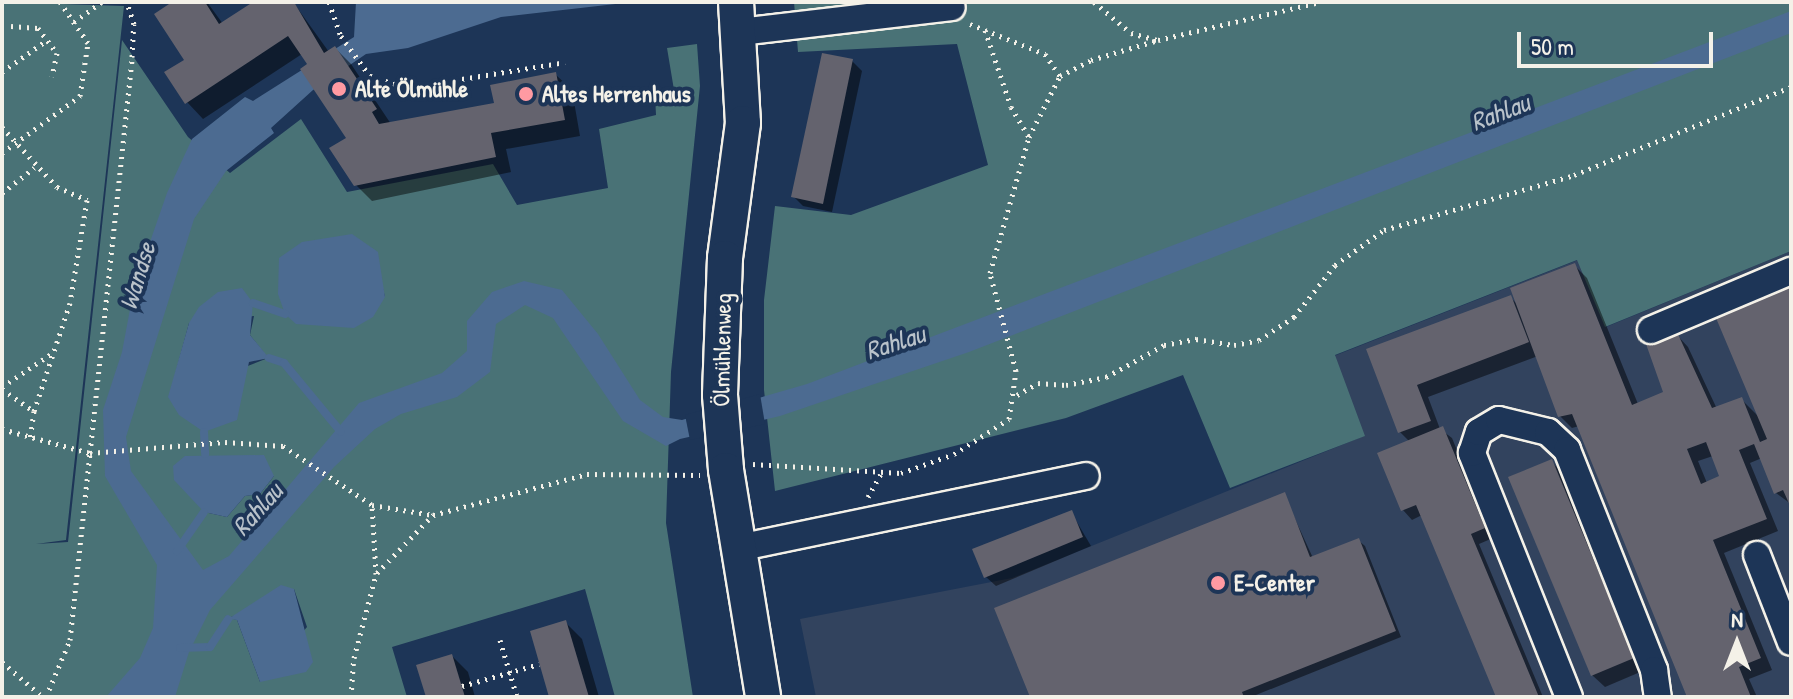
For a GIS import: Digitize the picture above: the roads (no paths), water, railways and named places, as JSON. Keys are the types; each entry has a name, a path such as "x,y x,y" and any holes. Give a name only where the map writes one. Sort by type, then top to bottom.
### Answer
{"main road":[{"name":"Ölmühlenweg","path":"738,17 743,123 725,258 720,395 724,455 763,697"}],"lane":[{"path":"738,17 952,7"},
{"path":"1651,330 1791,271"},
{"path":"1569,697 1472,453 1479,432 1499,420 1548,432 1567,450 1654,670 1658,697"},
{"path":"738,548 1086,476"},
{"path":"1757,555 1791,642"}],"waterway":[{"path":"253,303 285,314"},
{"path":"269,358 284,363 341,432"},
{"path":"204,432 205,454"},
{"path":"177,551 204,512"},
{"path":"180,648 210,647 228,619"}],"place":[{"name":"Alte Ölmühle","path":"339,89"},
{"name":"Altes Herrenhaus","path":"526,94"},
{"name":"E-Center","path":"1218,583"}],"water label":[{"name":"Rahlau","path":"1500,112"},
{"name":"Wandse","path":"137,276"},
{"name":"Rahlau","path":"895,342"},
{"name":"Rahlau","path":"257,509"}]}
